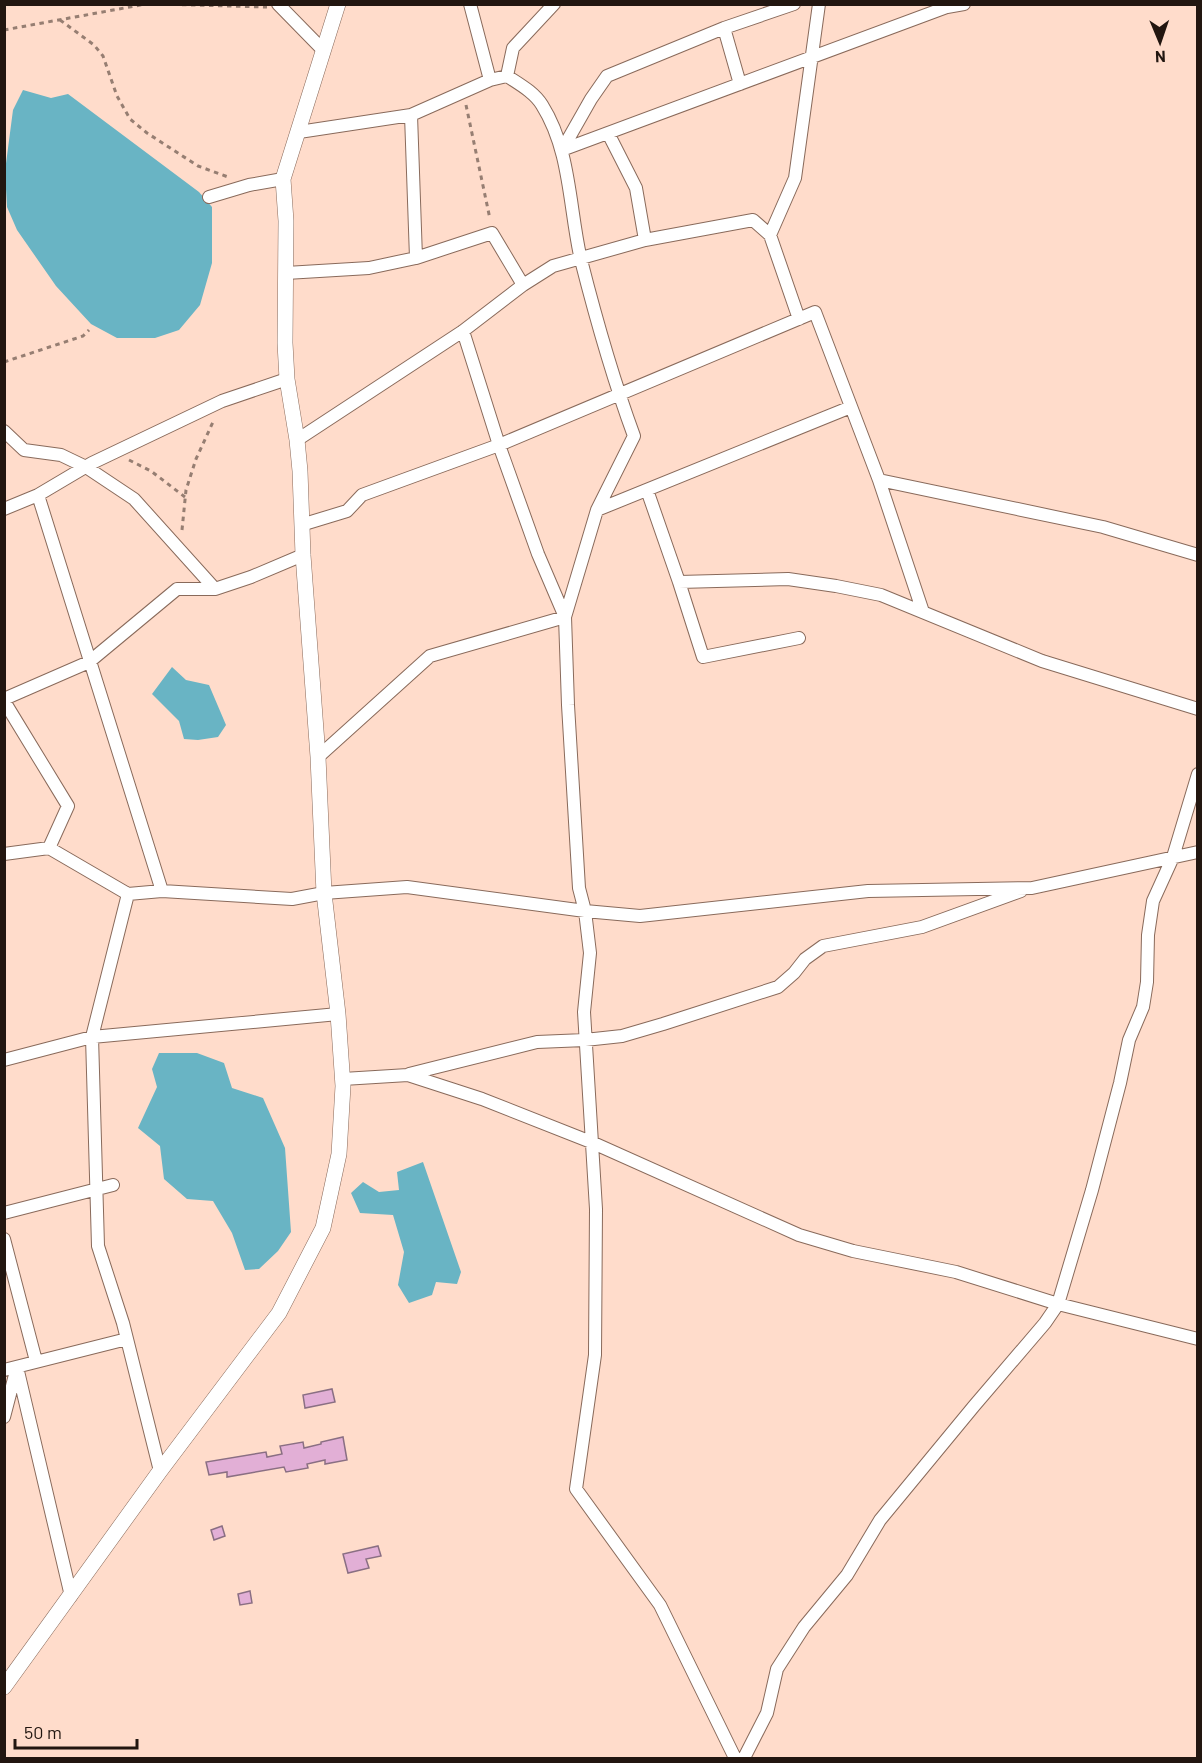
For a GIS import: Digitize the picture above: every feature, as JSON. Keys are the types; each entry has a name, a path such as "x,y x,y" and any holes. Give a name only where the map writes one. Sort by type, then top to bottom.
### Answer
{"street":[{"path":"4,1688 160,1471 279,1313 323,1228 339,1154 343,1079 324,893 318,757 297,440 287,379 286,221 283,179 338,4"},
{"path":"470,4 490,80"},
{"path":"507,75 513,48 554,4"},
{"path":"562,150 607,76 724,28 795,4"},
{"path":"770,235 795,178 819,4"},
{"path":"562,150 947,8 964,4"},
{"path":"279,6 323,50"},
{"path":"724,28 740,84"},
{"path":"299,132 411,115 490,80 507,75"},
{"path":"507,75 526,88 542,105 562,150 581,258 620,396 634,436 597,510 565,617 579,888 585,911 590,953 584,1012 596,1209 595,1355 576,1489 660,1605 735,1758"},
{"path":"411,115 416,258"},
{"path":"608,133 636,188 645,240"},
{"path":"209,197 249,185 283,179"},
{"path":"297,440 463,331 523,285 553,266 645,240 753,220 770,235 799,319"},
{"path":"286,273 369,268 416,258 492,233 523,285"},
{"path":"301,525 347,511 362,495 500,446 815,312 879,480 923,612"},
{"path":"463,331 538,554 565,617"},
{"path":"4,509 38,495 86,467 222,400 287,379"},
{"path":"597,510 851,407"},
{"path":"4,431 24,450 61,455 86,467 134,499 215,589"},
{"path":"879,480 1103,527 1197,555"},
{"path":"647,490 703,657 799,638"},
{"path":"38,495 162,891"},
{"path":"49,848 68,806 4,700 89,662 177,589 215,589 303,555"},
{"path":"679,582 788,579 881,595 1042,661 1197,709"},
{"path":"318,757 430,656 565,617"},
{"path":"744,1758 767,1713 777,1669 804,1627 847,1575 880,1520 1039,1330 1058,1304 1092,1190 1129,1040 1143,1007 1153,901 1173,858 1197,774"},
{"path":"4,854 49,848 128,894 162,891 292,899 324,893 407,887 585,911 640,916 868,891 1032,888"},
{"path":"343,1079 408,1075 537,1042 621,1036 778,987 794,974 805,959 823,946 922,927 1032,888 1197,852"},
{"path":"128,894 92,1037 98,1246 127,1339 160,1471"},
{"path":"4,1060 92,1037 338,1014"},
{"path":"408,1075 482,1099 591,1142 799,1235 853,1251 957,1272 1058,1304 1197,1339"},
{"path":"4,1213 113,1185"},
{"path":"4,1239 36,1361"},
{"path":"10,1368 127,1339"},
{"path":"10,1368 70,1596"},
{"path":"4,1417 10,1368"}],"path":[{"path":"4,30 146,4"},
{"path":"154,4 279,6"},
{"path":"60,20 94,45 103,56 117,96 130,119 147,133 198,166 249,185"},
{"path":"464,93 492,233"},
{"path":"4,362 82,336 89,330"},
{"path":"180,550 185,498 196,459 222,400"},
{"path":"114,453 151,471 185,498"}],"water":[{"path":"23,90 51,98 68,94 199,192 212,207 212,263 200,305 179,330 155,338 117,338 91,324 56,286 17,230 7,207 5,171 13,110"},
{"path":"172,667 186,680 209,685 226,725 218,737 198,740 184,739 179,721 152,694"},
{"path":"159,1053 197,1053 224,1063 232,1088 263,1098 285,1148 291,1232 278,1251 259,1269 245,1270 232,1233 213,1201 187,1199 164,1179 160,1146 138,1128 157,1087 152,1069"},
{"path":"423,1162 461,1272 457,1284 436,1282 432,1295 409,1303 398,1285 404,1252 393,1215 360,1213 351,1193 363,1182 379,1192 399,1190 397,1172"}],"building":[{"path":"332,1389 335,1402 305,1408 303,1395"},
{"path":"343,1437 347,1460 325,1464 325,1460 307,1464 308,1468 286,1472 284,1467 227,1477 227,1472 209,1475 206,1462 266,1452 267,1457 282,1454 280,1446 303,1442 304,1448"},
{"path":"222,1526 225,1536 214,1540 211,1530"},
{"path":"378,1546 381,1556 366,1559 369,1568 348,1573 343,1554"},
{"path":"250,1591 252,1603 240,1605 238,1594"}]}
